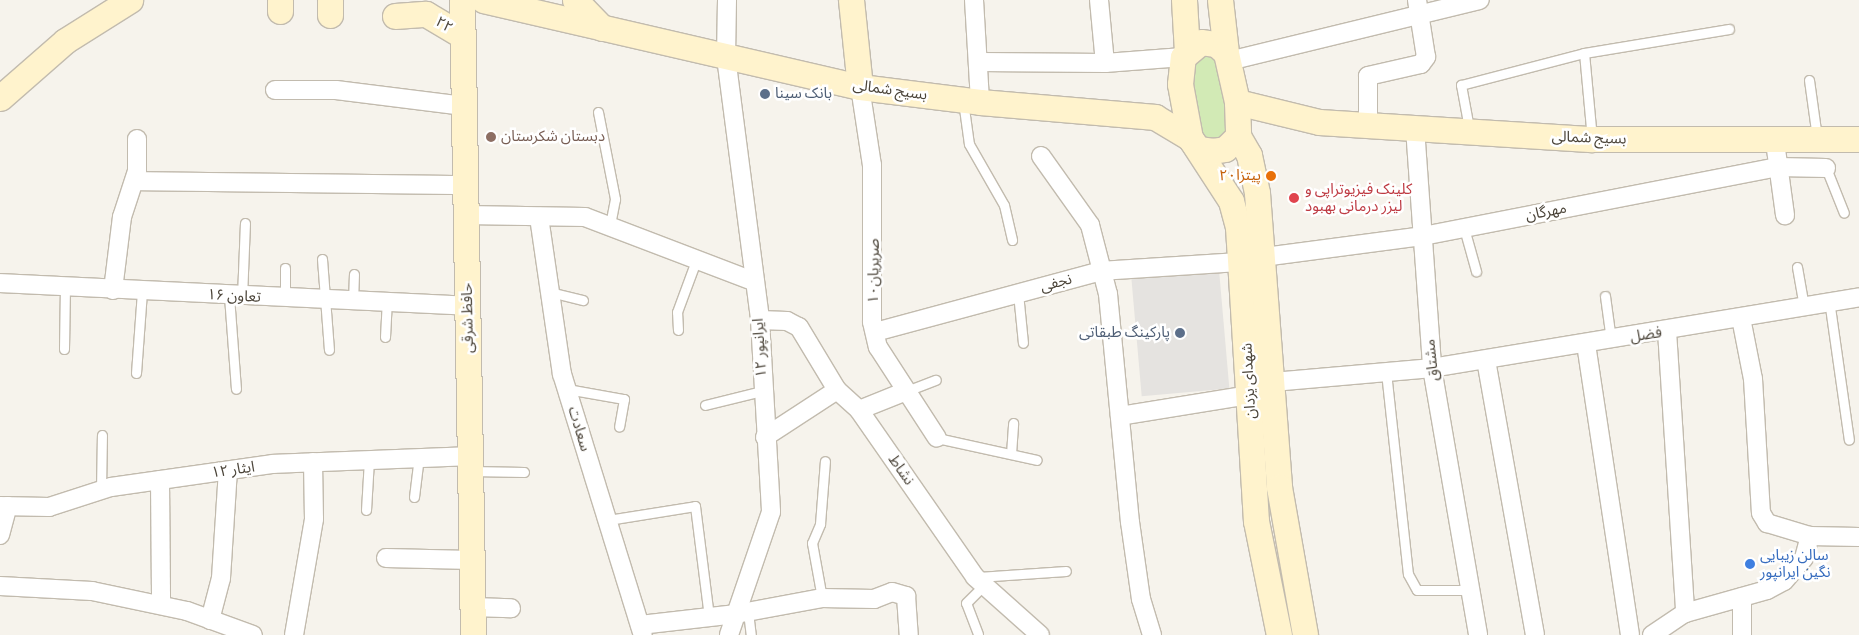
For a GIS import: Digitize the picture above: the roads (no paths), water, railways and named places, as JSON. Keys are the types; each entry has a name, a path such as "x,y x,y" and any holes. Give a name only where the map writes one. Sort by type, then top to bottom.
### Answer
{"main road":[{"path":"0,98 64,41 130,0"},
{"name":"حافظ شرقی","path":"462,0 473,635"},
{"name":"بسیج شمالی","path":"483,0 860,87 972,102 1125,111 1155,117 1190,138 1198,149 1213,151 1225,149 1239,132 1319,122"},
{"name":"بسیج شمالی","path":"540,0 602,28"},
{"path":"575,0 602,28"},
{"path":"851,0 860,87"},
{"path":"395,16 425,7"},
{"name":"۲۲","path":"425,7 463,36"},
{"path":"1184,8 1204,30 1222,8"},
{"path":"1184,8 1185,54 1180,84 1190,138"},
{"name":"شهدای یزدان","path":"1222,8 1228,57 1237,102 1239,132 1254,176 1250,395 1265,468 1283,516 1305,635"},
{"path":"1185,54 1201,42 1216,44 1228,57"},
{"name":"بسیج شمالی","path":"1125,111 1150,107 1180,84"},
{"name":"بسیج شمالی","path":"1237,102 1319,122 1592,139 1775,142 1859,139"},
{"name":"شهدای یزدان","path":"1190,138 1231,201 1253,259 1273,382 1265,468 1256,521 1279,635"},
{"path":"1256,521 1269,511 1283,516"}],"street":[{"name":"ایرانپور ۱۲","path":"727,0 726,57 760,320 762,391 771,512 742,613 729,635"},
{"path":"972,102 980,62 974,0"},
{"path":"1099,0 1105,63"},
{"path":"1228,57 1418,6 1480,0"},
{"path":"1368,125 1368,76 1421,64 1426,58 1418,6"},
{"path":"980,62 1105,63 1185,54"},
{"name":"صریریان۱۰","path":"860,87 872,165 875,332 904,392 937,438"},
{"path":"275,90 336,90 464,106"},
{"name":"مشتاق","path":"1415,128 1432,368 1467,590 1478,635"},
{"path":"113,290 122,217 135,181 137,139"},
{"path":"1775,142 1785,214"},
{"path":"1041,156 1090,225 1108,294 1141,599 1152,635"},
{"name":"مهرگان","path":"1253,259 1423,236 1778,167 1826,168"},
{"path":"135,181 466,185"},
{"path":"466,215 584,217 610,224 755,282"},
{"name":"سعادت","path":"539,217 549,292 567,389 641,630"},
{"name":"نجفی","path":"875,332 1101,271 1253,259"},
{"name":"تعاون ۱۶","path":"0,283 325,301 468,306"},
{"name":"فضل","path":"1273,382 1432,368 1667,332 1829,300 1859,297"},
{"path":"1740,318 1753,379 1762,513 1767,523 1810,536 1859,537"},
{"name":"نشاط","path":"760,320 787,321 799,327 836,390 859,410 980,581 1040,635"},
{"path":"1667,332 1685,613"},
{"path":"1586,344 1630,635"},
{"path":"1486,360 1535,635"},
{"path":"765,437 836,390"},
{"path":"859,410 904,392"},
{"path":"1120,416 1250,395"},
{"name":"ایثار ۱۲","path":"4,506 49,507 101,490 228,470 313,462 419,458 470,464"},
{"path":"294,635 314,518 313,462"},
{"path":"210,620 221,578 228,470"},
{"path":"160,480 161,605"},
{"path":"0,536 4,506"},
{"path":"1652,635 1685,613 1767,590 1795,570 1810,536"},
{"path":"386,558 472,560"},
{"path":"0,586 92,590 161,605 210,620 234,633 253,635"},
{"path":"641,630 822,598 874,598 892,592 906,596 909,635"},
{"path":"1742,597 1742,635"},
{"path":"473,607 511,608"}],"lane":[{"path":"1469,131 1461,85 1584,54 1729,29"},
{"path":"1584,54 1592,139"},
{"path":"1809,80 1817,140"},
{"path":"972,102 969,144 1004,205 1012,240"},
{"path":"598,112 614,191 610,224"},
{"path":"1826,168 1844,213"},
{"path":"236,389 236,296 245,223"},
{"path":"1464,228 1476,271"},
{"path":"678,330 677,312 697,258"},
{"path":"322,259 329,350"},
{"path":"1797,267 1804,305"},
{"path":"285,268 285,299"},
{"path":"353,302 354,274"},
{"path":"64,349 65,287"},
{"path":"136,374 142,292"},
{"path":"549,292 583,300"},
{"path":"1018,293 1023,343"},
{"path":"1605,296 1611,340"},
{"path":"1829,300 1848,440"},
{"path":"384,337 387,304"},
{"path":"1386,372 1408,574 1417,590 1467,590"},
{"path":"904,392 936,380"},
{"path":"567,389 624,399 619,427"},
{"path":"705,405 762,391"},
{"path":"1011,454 1013,423"},
{"path":"101,490 102,435"},
{"path":"937,438 1038,460"},
{"path":"414,497 419,458"},
{"path":"366,510 369,460"},
{"path":"822,598 812,543 820,524 826,461"},
{"path":"470,464 524,472"},
{"path":"608,520 695,506 709,617"},
{"path":"978,634 966,603 980,581 1066,571"},
{"path":"742,613 751,635"}],"place":[{"name":"بانک سینا","path":"765,94"},
{"name":"دبستان شکرستان","path":"491,137"},
{"name":"پیتزا۲۰","path":"1271,176"},
{"name":"کلینک فیزیوتراپی و لیزر درمانی بهبود","path":"1294,198"},
{"name":"پارکینگ طبقاتی","path":"1180,333"},
{"name":"سالن زیبایی نگین ایرانپور","path":"1750,564"}]}
